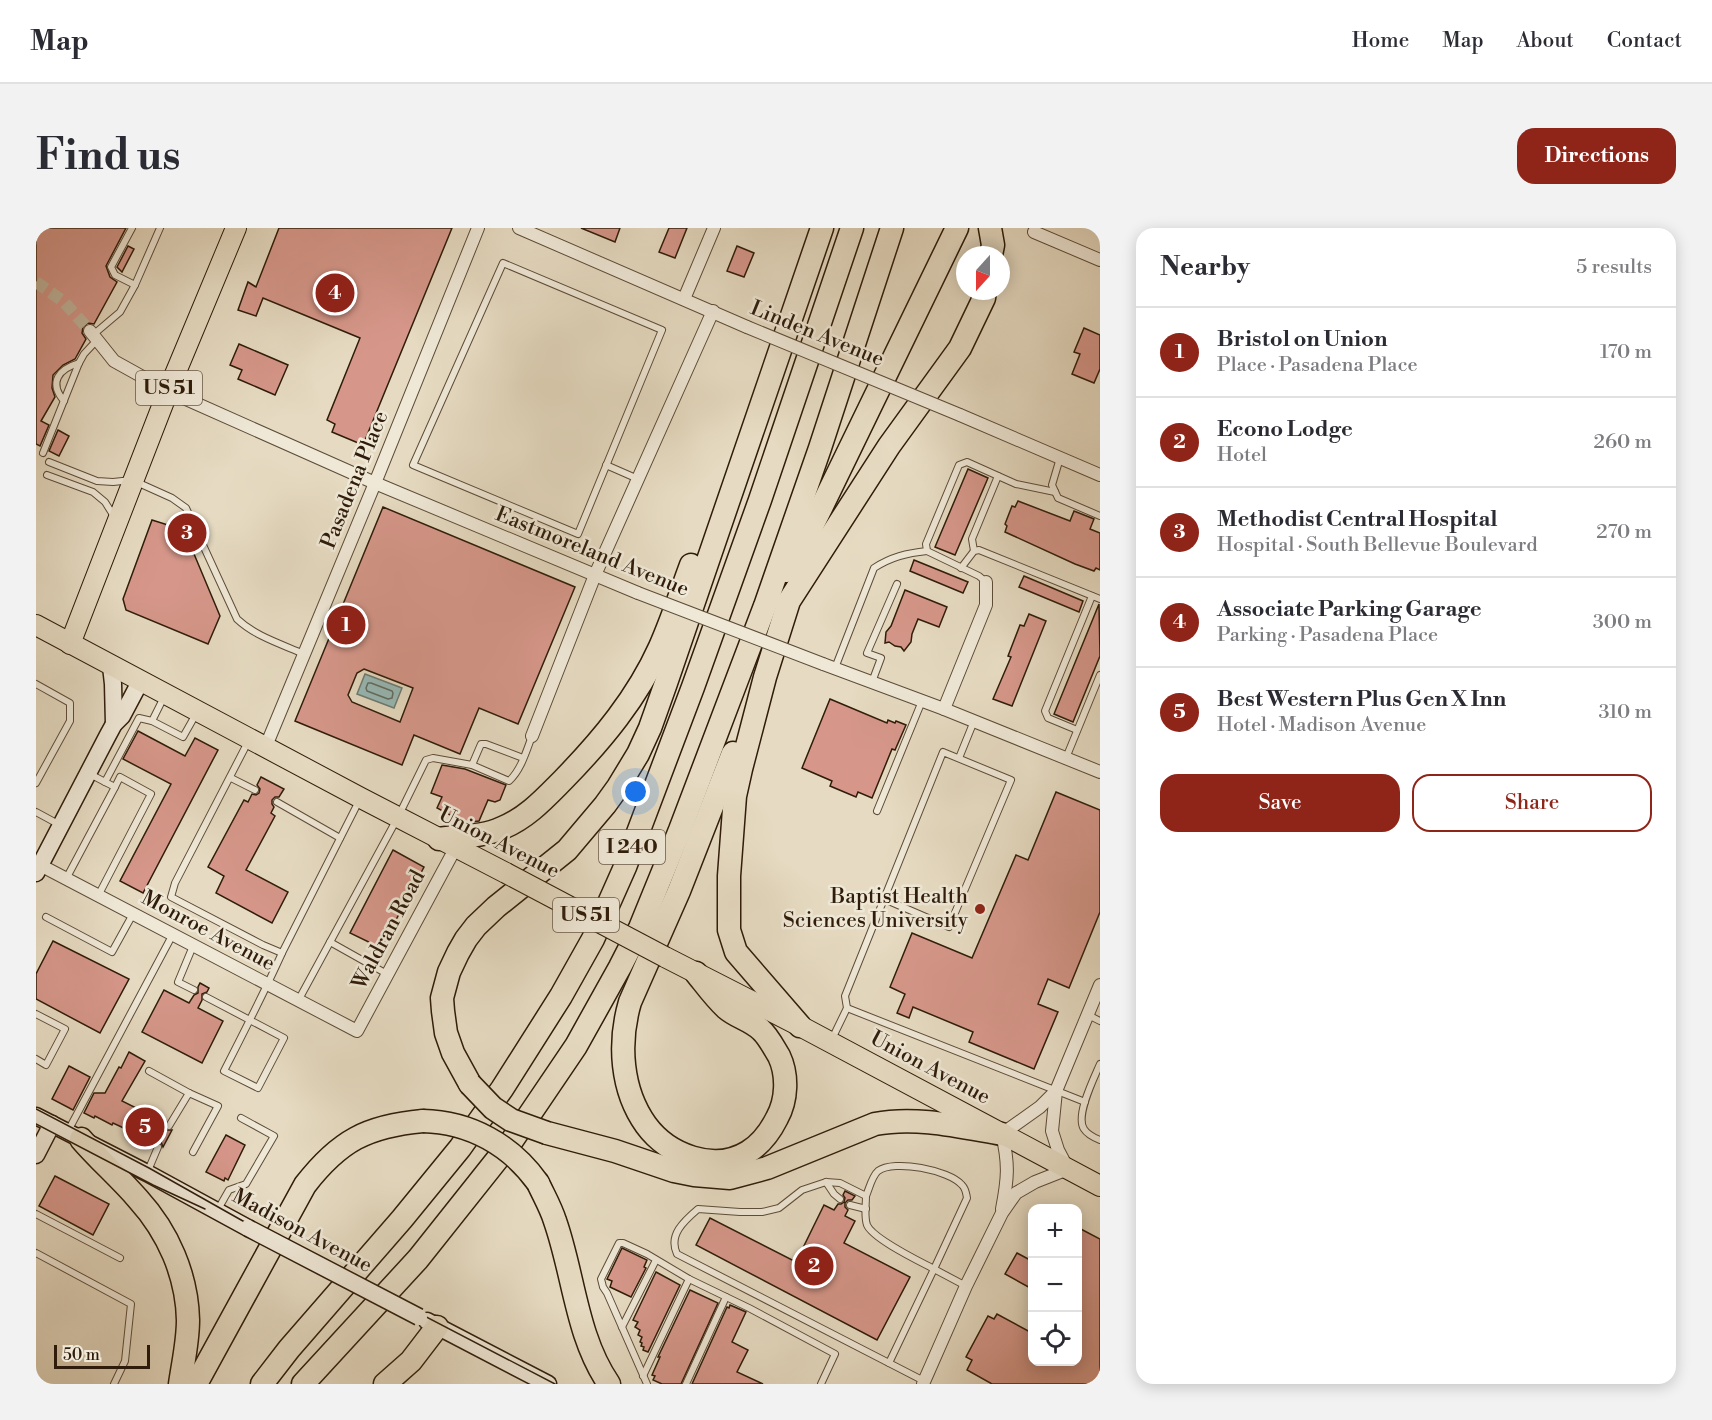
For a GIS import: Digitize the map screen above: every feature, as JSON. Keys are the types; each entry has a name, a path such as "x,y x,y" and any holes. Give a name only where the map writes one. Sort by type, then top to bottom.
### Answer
{"highway":[{"path":"822,228 650,728 638,754 605,805 567,850 495,908 466,939 449,972 442,998 446,1033 453,1053 470,1084 493,1108 511,1120 547,1133 694,1175 730,1178 767,1168 875,1124 891,1121 924,1123 1002,1134"},
{"name":"I 240","path":"262,1384 460,1148 514,1071 561,996 593,939 625,867 693,687 760,500 852,228"},
{"name":"I 240","path":"303,1384 418,1259 511,1142 576,1046 620,967 680,830 765,606 820,448 892,228"},
{"path":"765,606 804,542 957,228"},
{"path":"990,228 993,246"},
{"path":"800,1026 736,952 729,930 729,876 735,796 765,677 789,602 889,446 960,348 983,300"},
{"path":"448,843 504,828 524,817 568,775 618,718 636,693 661,645 696,551 756,421"},
{"path":"696,973 726,1008 761,1029 780,1058 784,1073 784,1101 766,1137 746,1154 727,1160 696,1160 667,1146 652,1131 640,1115 627,1083 623,1064 623,1046 630,1002 680,891 734,750 765,677"},
{"path":"196,1384 304,1185 316,1170 355,1137 387,1126 423,1121 451,1123 483,1134 507,1150 530,1171 556,1222 591,1352 609,1384"},
{"path":"74,1136 148,1211 164,1233 173,1252 182,1279 187,1312 187,1346 180,1384"},
{"path":"385,1384 411,1361 428,1322"}],"main road":[{"name":"US 51","path":"70,644 132,480 236,228"},
{"name":"Union Avenue","path":"36,625 140,682 800,1026 1100,1186"}],"street":[{"name":"Pasadena Place","path":"258,742 304,655 478,228"},
{"name":"Linden Avenue","path":"519,228 747,327 1100,475"},
{"path":"684,299 714,228"},
{"path":"1034,232 1100,260"},
{"path":"532,736 594,575 713,311"},
{"name":"Eastmoreland Avenue","path":"94,335 114,362 168,391 375,483 638,593 944,709 1100,772"},
{"path":"944,709 986,604 986,582"},
{"path":"111,666 113,684 111,730"},
{"path":"38,869 111,730 122,716 140,682"},
{"name":"Waldran Road","path":"357,1031 388,974 448,843"},
{"name":"Monroe Avenue","path":"38,869 66,879 357,1031"},
{"path":"923,1382 1002,1213 1016,1193 1068,1168 1058,1150 1052,1131 1056,1091 1100,985"},
{"path":"1002,1213 1008,1176 1007,1154 1002,1134 1040,1107 1056,1091"},
{"name":"Madison Avenue","path":"36,1116 548,1384"},
{"path":"36,1155 52,1124"}],"lane":[{"path":"132,228 111,267 115,275 135,285"},
{"path":"44,453 79,363 94,335 120,312 135,285 160,228"},
{"path":"503,263 662,330 606,465 578,534 413,465 503,263"},
{"path":"64,401 58,394 55,384 59,374 67,366 79,363"},
{"path":"1059,458 1052,485 1058,498 1100,516"},
{"path":"49,462 97,481 132,480 172,498 186,508 237,619 245,627 258,634 304,655"},
{"path":"927,551 926,544 959,465 967,462 1016,484 1055,492"},
{"path":"606,465 638,479"},
{"path":"47,475 93,492 105,502 117,522"},
{"path":"974,551 972,539 998,476"},
{"path":"961,568 974,551 979,550 1100,599"},
{"path":"829,666 874,568 894,557 927,551 979,576 986,582"},
{"path":"871,682 881,658 867,652 897,584"},
{"path":"1077,730 1048,718 1045,711 1092,596"},
{"path":"1066,758 1100,675"},
{"path":"36,684 70,703 70,721 36,783"},
{"path":"152,721 165,695"},
{"path":"878,811 922,701"},
{"path":"105,782 139,718 152,721 183,737 197,711"},
{"path":"959,758 974,721"},
{"path":"111,730 125,743"},
{"path":"298,1001 398,817 426,760 433,758 472,765 509,781 516,775 532,736"},
{"path":"258,742 231,778 175,883 171,897 282,953"},
{"path":"472,765 481,744 523,758"},
{"path":"830,1042 847,1008 845,996 944,752 1011,780 949,927 884,900"},
{"path":"88,773 115,787"},
{"path":"66,879 120,777 151,794 98,896"},
{"path":"231,778 255,790"},
{"path":"206,997 250,1020 284,1038 258,1088 224,1071 250,1020 268,985 282,953 361,798"},
{"path":"277,802 340,838"},
{"path":"36,812 61,825"},
{"path":"46,917 112,951 133,914"},
{"path":"74,1136 173,934"},
{"path":"330,942 388,974"},
{"path":"193,946 178,982 194,990"},
{"path":"847,1008 1085,1102"},
{"path":"36,1014 65,1029 46,1065 36,1059"},
{"path":"1088,1015 1100,1021"},
{"path":"1100,1064 1081,1119 1084,1129 1100,1140"},
{"path":"149,1071 218,1106 193,1152"},
{"path":"169,1126 189,1093"},
{"path":"217,1211 229,1190 246,1184 274,1136 241,1118"},
{"path":"147,1173 158,1147"},
{"path":"889,1363 934,1269 967,1198 966,1190 961,1183 939,1173 913,1166 889,1166 876,1172 866,1196 868,1228 880,1238 934,1269 966,1286"},
{"path":"866,1196 840,1183 826,1182 802,1190 779,1208 762,1212 698,1209 679,1228 673,1246 677,1254 923,1382"},
{"path":"826,1182 840,1199"},
{"path":"850,1205 866,1209"},
{"path":"36,1214 120,1258"},
{"path":"647,1384 601,1279 619,1243 639,1250 689,1279 835,1354 821,1384"},
{"path":"36,1253 131,1304 125,1361 114,1384"},
{"path":"622,1327 656,1260"},
{"path":"644,1376 689,1279"},
{"path":"686,1384 726,1297"}],"water":[{"path":"365,674 402,688 394,708 357,694"}],"building":[{"path":"36,228 126,228 106,266 110,277 117,282 94,324 88,323 83,327 82,333 86,339 75,359 63,365 53,375 52,388 55,397 41,421 49,425 40,446 36,444"},
{"path":"279,228 452,228 363,445 332,432 335,424 327,420 360,338 263,298 256,316 238,310 248,282 256,287"},
{"path":"581,228 620,228 615,242"},
{"path":"669,228 687,228 675,258 659,252"},
{"path":"128,246 134,249 122,272 117,267"},
{"path":"737,246 754,253 744,277 727,271"},
{"path":"1084,328 1100,335 1100,369 1094,383 1072,374 1080,354 1074,352"},
{"path":"239,344 288,365 275,395 238,379 242,370 230,365"},
{"path":"58,430 69,436 59,456 49,451"},
{"path":"968,469 988,478 955,555 935,547"},
{"path":"1018,501 1070,521 1074,511 1094,519 1090,529 1100,533 1100,570 1096,568 1094,571 1075,564 1005,532 1007,526 1005,524 1012,506 1015,507"},
{"path":"383,507 575,587 518,724 479,708 460,754 414,735 402,765 295,721","holes":["364,669 413,688 400,722 352,702 348,695 357,673"]},
{"path":"152,520 184,530 220,616 208,644 126,610 123,599"},
{"path":"914,560 968,582 963,593 910,571"},
{"path":"1024,576 1083,601 1079,612 1019,587"},
{"path":"905,590 947,607 939,627 918,619 911,642 904,651 901,647 889,642 885,643 886,632 891,626"},
{"path":"1099,604 1100,656 1073,722 1054,714"},
{"path":"1029,614 1046,621 1012,706 993,699 1011,657 1008,656 1020,625 1024,626"},
{"path":"830,699 887,723 888,720 906,725 895,750 892,749 872,798 858,792 856,797 830,786 832,781 802,768"},
{"path":"138,731 185,756 195,738 218,750 143,893 120,881 171,784 123,759"},
{"path":"442,765 465,769 506,785 500,800 495,802 488,800 479,821 465,823 437,808 442,797 431,793"},
{"path":"261,777 284,789 279,797 272,800 274,807 271,813 275,816 246,870 288,892 272,923 216,893 224,876 208,867 244,800 248,802 252,794 259,793 260,789 257,785"},
{"path":"1056,792 1100,810 1100,912 1069,988 1048,979 1038,1004 1058,1012 1034,1069 969,1042 973,1032 913,1007 909,1018 897,1013 905,994 890,987 912,933 972,958 1016,855 1028,860"},
{"path":"393,850 424,867 381,948 350,933"},
{"path":"53,941 129,979 100,1033 36,999 36,974"},
{"path":"200,983 209,988 202,994 198,1008 223,1021 202,1063 142,1032 164,990 189,1003 198,993"},
{"path":"129,1052 145,1061 122,1101 142,1111 144,1107 155,1113 153,1117 165,1123 166,1130 172,1130 163,1147 161,1142 153,1144 113,1123 112,1125 84,1113 94,1093 105,1093"},
{"path":"69,1066 90,1077 73,1110 52,1099"},
{"path":"226,1135 245,1145 228,1180 225,1178 224,1181 206,1172"},
{"path":"55,1176 109,1204 93,1235 39,1206"},
{"path":"845,1191 855,1196 845,1203 848,1210 845,1216 855,1221 844,1243 910,1277 877,1340 696,1245 710,1218 796,1262 824,1205 834,1210 838,1204 844,1202"},
{"path":"1082,1230 1100,1239 1100,1384 992,1384 967,1370 972,1360 966,1357 988,1316 994,1319 997,1314 1028,1331 1028,1366 1082,1366"},
{"path":"622,1248 647,1260 644,1267 646,1268 631,1297 610,1287 612,1281 607,1279"},
{"path":"1017,1253 1028,1259 1028,1287 1005,1274"},
{"path":"656,1272 680,1285 648,1352 641,1346 642,1337 638,1335 640,1330 635,1327 638,1322 633,1320"},
{"path":"690,1290 718,1303 681,1384 662,1384 653,1380 655,1376 652,1375 660,1357 658,1357"},
{"path":"730,1305 746,1312 732,1342 748,1350 737,1372 763,1384 692,1384 727,1307 729,1308"}],"tunnel":[{"path":"36,282 64,302 90,331"}],"tram line":[{"path":"36,1109 149,1168 250,1225 555,1384"},
{"path":"36,1124 153,1185 205,1209"}],"place":[{"name":"Associate Parking Garage","path":"335,293"},
{"name":"Methodist Central Hospital","path":"187,533"},
{"name":"Bristol on Union","path":"346,625"},
{"name":"Baptist Health Sciences University","path":"980,909"},
{"name":"Best Western Plus Gen X Inn","path":"145,1127"},
{"name":"Econo Lodge","path":"814,1266"}]}
